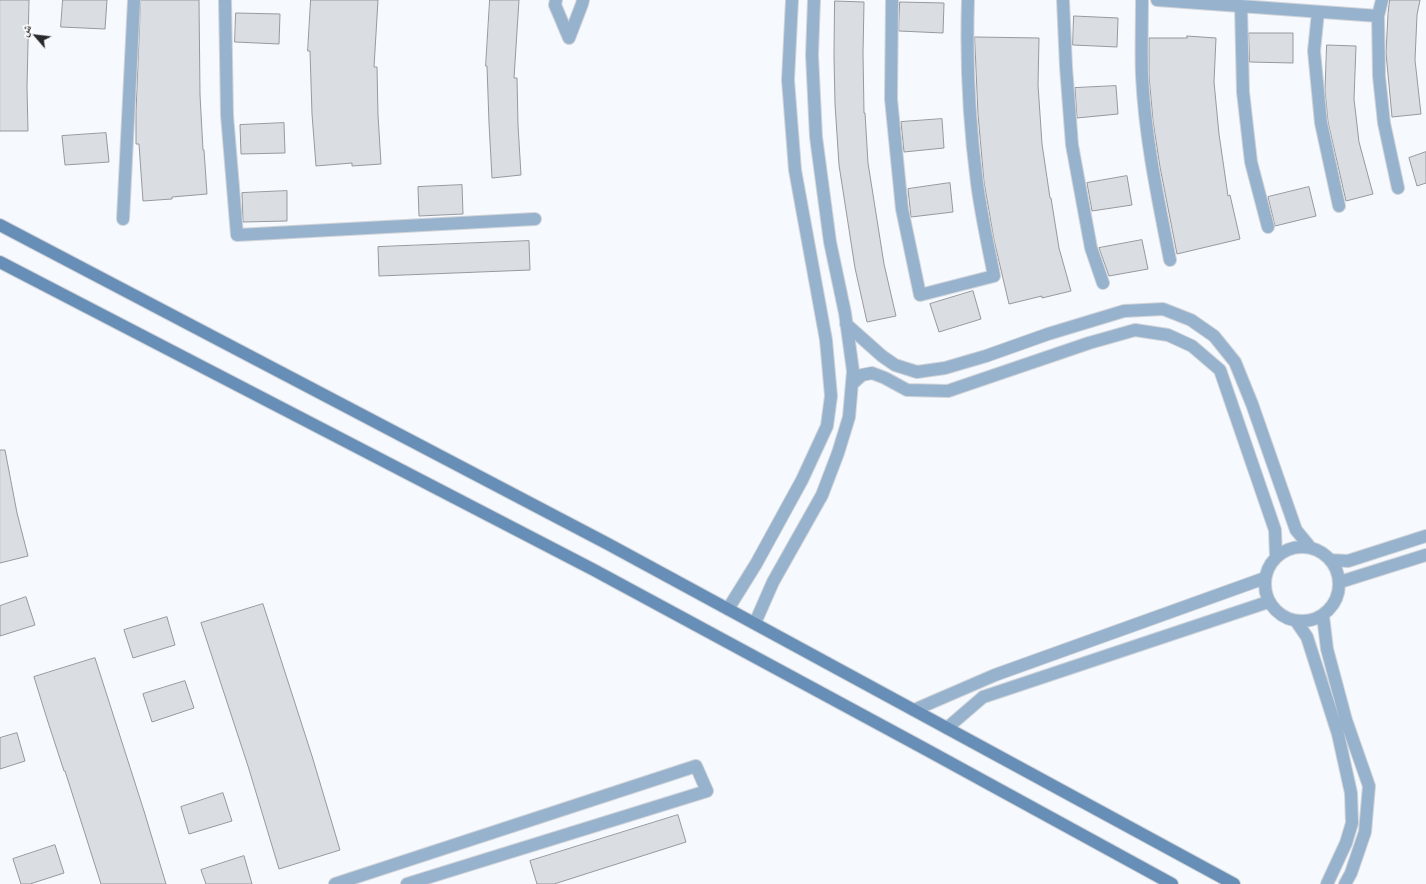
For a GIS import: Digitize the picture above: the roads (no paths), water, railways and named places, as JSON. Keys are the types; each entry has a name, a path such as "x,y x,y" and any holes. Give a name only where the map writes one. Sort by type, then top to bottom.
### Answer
{"main road":[{"path":"0,225 601,540 1234,884"},
{"path":"0,262 594,570 934,753 1172,884"}],"street":[{"path":"123,219 134,0"},
{"path":"225,0 227,115 237,235 535,219"},
{"path":"556,0 555,5 569,38 583,0"},
{"path":"728,609 756,564 802,480 827,426 831,396 826,340 795,170 788,80 792,0"},
{"path":"755,623 773,582 824,488 838,453 849,417 853,371 846,324 830,242 816,137 812,55 814,0"},
{"path":"892,0 891,99 902,209 920,295 994,276 977,184 968,89 968,0"},
{"path":"1063,0 1072,145 1091,248 1103,283"},
{"path":"1142,0 1142,76 1148,136 1170,260"},
{"path":"1157,0 1216,2 1241,6 1378,16"},
{"path":"1382,0 1378,16 1379,76 1384,123 1398,188"},
{"path":"1241,6 1243,92 1251,162 1268,227"},
{"path":"1318,12 1314,50 1321,123 1339,206"},
{"path":"846,324 882,356 895,365 917,372 945,368 979,358 1048,334 1124,311 1162,309 1191,320 1214,336 1235,362 1252,404 1296,530 1310,547"},
{"path":"852,384 862,375 872,373 907,390 948,391 1089,343 1135,330 1168,335 1192,346 1220,370 1275,530 1276,557"},
{"path":"1330,560 1348,561 1426,536"},
{"path":"1298,547 1310,547 1321,552 1330,560 1337,570 1340,582 1338,595 1332,607 1323,616 1312,621 1296,621 1286,619 1276,612 1268,602 1265,590 1265,578 1269,567 1276,557 1286,550 1298,547"},
{"path":"1340,582 1426,555"},
{"path":"914,710 995,675 1265,578"},
{"path":"947,728 983,697 1268,602"},
{"path":"1323,616 1327,649 1346,720 1369,786 1365,832 1346,884"},
{"path":"1296,621 1307,637 1338,734 1351,793 1352,823 1346,843 1327,884"},
{"path":"334,884 696,766 707,791 407,884"}]}
